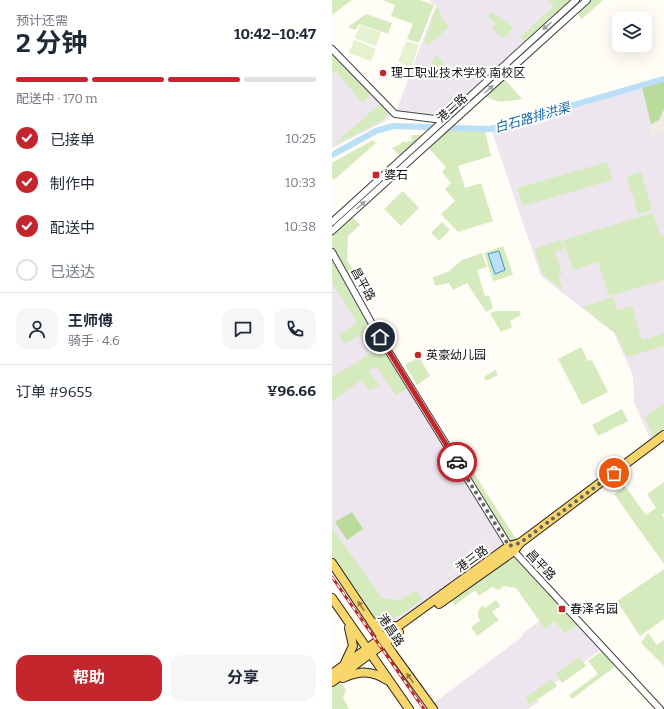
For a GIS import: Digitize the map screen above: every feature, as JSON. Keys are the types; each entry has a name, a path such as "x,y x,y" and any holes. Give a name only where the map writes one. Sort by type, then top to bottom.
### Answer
{"main road":[{"path":"384,641 512,549 664,435"},
{"name":"港三路","path":"333,680 343,667 369,652 384,641 403,623 512,549"},
{"name":"港昌路","path":"332,563 384,641 433,709"},
{"path":"332,598 409,709"},
{"path":"343,667 353,646 345,618"},
{"path":"371,622 379,626 389,627 403,623"},
{"path":"333,680 369,652"},
{"path":"333,680 362,672 372,673 390,682"}],"street":[{"name":"港二路","path":"332,222 426,137 440,122 576,0"},
{"name":"港二路","path":"332,232 587,0"},
{"path":"332,49 395,114 440,122"},
{"name":"昌平路","path":"332,252 376,331 512,549 660,709"}],"shaded area":[{"path":"431,0 579,0 446,119 395,114 436,5 430,2"},
{"path":"332,49 393,113 384,122 332,148"},
{"path":"664,80 664,434 652,443 634,402 633,376 614,333 541,276 491,129"},
{"path":"664,112 664,132 652,136 649,127 661,121"},
{"path":"332,252 509,546 382,638 332,564"},
{"path":"562,604 603,648 536,697 539,702 528,709 434,709 431,705 523,636 522,634"}],"green space":[{"path":"332,0 352,0 332,15"},
{"path":"382,0 420,0 434,5 419,43 407,39 413,24 391,16 395,5"},
{"path":"549,0 578,0 527,45 520,37 554,6"},
{"path":"582,0 603,0 582,19 573,9"},
{"path":"437,7 442,19 449,27 428,45 424,42"},
{"path":"492,12 514,28 503,38 492,29 496,24 488,17"},
{"path":"366,14 392,23 388,34 359,24 356,30 348,27"},
{"path":"360,25 381,33 376,46 355,38"},
{"path":"354,40 376,49 371,61 349,53"},
{"path":"406,41 419,45 411,67 398,62"},
{"path":"332,51 371,95 362,103 336,71 332,74"},
{"path":"436,55 444,64 421,83"},
{"path":"500,74 522,99 500,101 490,99 481,91"},
{"path":"664,81 664,109 659,120 651,124 642,87"},
{"path":"380,104 390,112 382,121 332,146"},
{"path":"438,129 485,131 491,156 458,166 465,188 481,183 493,221 458,232 441,214 455,201 445,189 451,183 442,172 446,167 424,143"},
{"path":"411,135 425,135 401,157 392,148 401,144 401,142 412,141"},
{"path":"373,140 376,143 334,180 332,178 332,163"},
{"path":"607,162 612,180 523,206 517,188"},
{"path":"641,172 652,210 638,214 627,176"},
{"path":"403,191 419,208 401,226 384,209"},
{"path":"347,212 360,225 348,236 347,260 355,273 348,277 332,248 332,227"},
{"path":"653,213 660,236 664,235 664,280 609,296 598,262 573,270 563,240"},
{"path":"442,222 450,230 439,241 431,233"},
{"path":"561,240 564,249 555,252 562,274 558,276 563,290 543,275 535,249"},
{"path":"503,246 513,275 493,281 484,253"},
{"path":"482,253 487,267 477,270 485,296 489,295 493,308 486,312 467,283 453,290 449,283 435,286 433,277 448,272 462,260"},
{"path":"332,254 381,343 369,350 360,335 344,344 338,335 357,323 332,283"},
{"path":"613,297 617,310 632,306 642,340 664,333 664,346 627,357 615,333 582,307"},
{"path":"496,311 519,311 521,315 510,321 512,327 501,332 490,313"},
{"path":"384,346 409,388 396,395 376,366 369,371 379,385 370,391 362,380 332,401 332,377"},
{"path":"581,347 588,361 592,360 608,392 582,405 558,359"},
{"path":"419,357 430,376 417,385 405,365"},
{"path":"495,370 498,375 486,381 484,377"},
{"path":"664,403 664,431 654,439 645,418"},
{"path":"622,409 628,421 598,436 592,425"},
{"path":"468,464 518,542 510,544 462,468"},
{"path":"664,482 664,513 662,515 664,518 664,564 614,494 625,486 646,515 656,508 647,494"},
{"path":"352,512 363,529 347,540 335,522"},
{"path":"332,528 382,598 400,600 416,590 422,599 404,613 391,619 384,620 370,614 332,559"},
{"path":"513,553 580,625 564,633 555,621 545,629 516,588 504,586 498,590 492,587 479,596 475,590 455,605 450,599"},
{"path":"664,569 664,619 640,636 617,601"},
{"path":"496,600 500,606 492,612 499,620 477,636 471,627 480,621 478,615 480,609 483,605 485,608"},
{"path":"648,633 657,645 664,640 664,666 641,643"},
{"path":"603,650 617,665 572,699 569,695 598,674 588,661"},
{"path":"579,657 586,666 562,683 556,674"},
{"path":"552,679 557,686 530,705 525,698"},
{"path":"339,680 346,690 343,697 349,709 332,709 332,685"}],"water":[{"path":"499,251 505,270 495,274 488,254"}],"waterway":[{"name":"白石路排洪渠","path":"332,155 376,131 393,126 490,129 664,79"}],"railway":[{"path":"332,577 424,709"}],"way so far":[{"path":"457,462 509,546 520,543 614,473"}],"place":[{"name":"理工职业技术学校 南校区","path":"383,73"},
{"name":"婆石","path":"376,175"},
{"name":"英豪幼儿园","path":"418,355"},
{"name":"春泽名园","path":"562,609"}],"route":[{"path":"380,337 457,462"}]}
